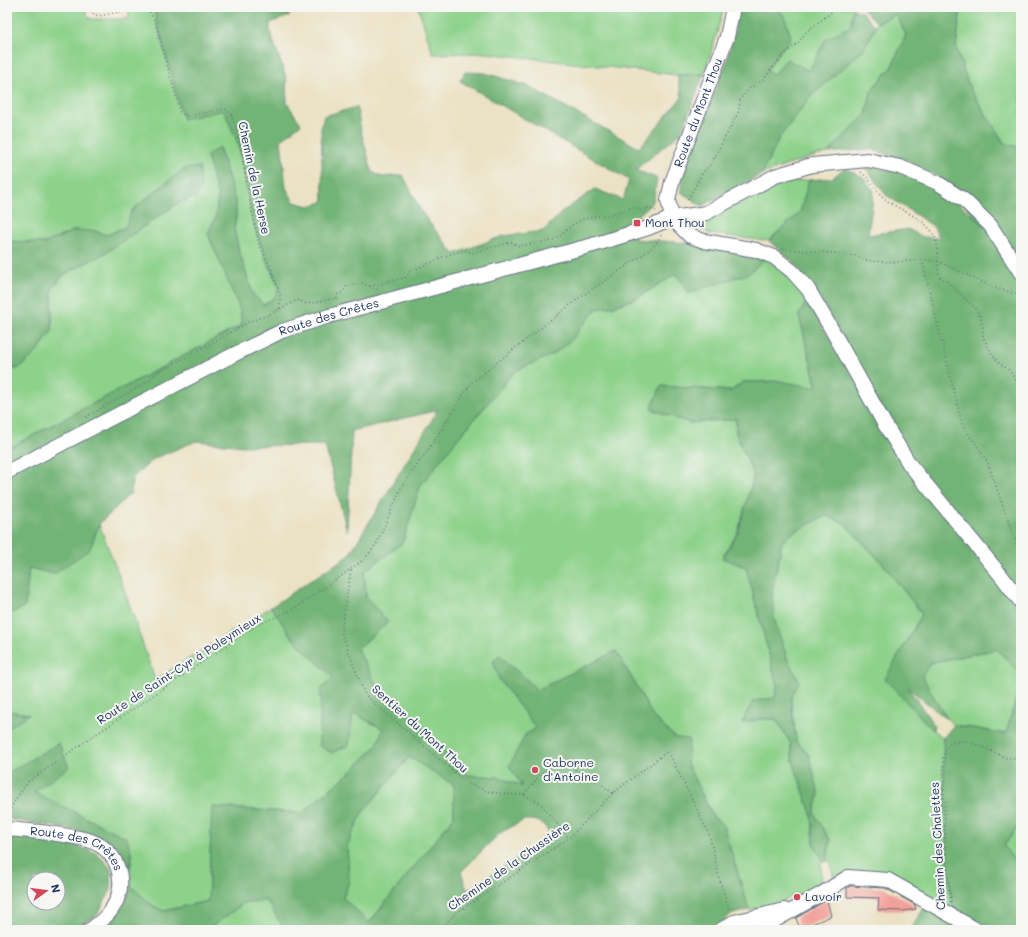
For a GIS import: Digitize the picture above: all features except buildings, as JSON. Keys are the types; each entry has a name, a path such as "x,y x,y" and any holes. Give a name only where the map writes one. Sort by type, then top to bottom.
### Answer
{"street":[{"name":"Route du Mont Thou","path":"672,218 668,200 672,182 727,37 733,7"},
{"name":"Route des Crêtes","path":"7,472 232,356 282,332 329,316 593,245 648,228 672,218 706,212 775,176 812,166 845,161 868,160 900,166 938,183 964,200 990,225 1021,273"},
{"path":"672,218 690,236 704,241 756,250 774,257 792,272 808,289 884,423 910,465 1021,602"},
{"name":"Route des Crêtes","path":"7,829 57,834 91,841 103,848 112,857 118,866 121,880 120,891 112,909 104,919 90,930"},
{"path":"758,930 848,877 888,880 977,930"},
{"path":"720,930 734,922 798,906"}],"path":[{"name":"Chemin de la Herse","path":"89,7 93,14 99,16 143,7 149,11 155,21 180,112 184,115 190,116 222,109 227,110 231,114 239,140 259,243 270,266 280,294 280,308"},
{"path":"688,199 702,174 711,164 739,111 740,99 750,88 763,80 783,55 797,44 807,31 838,7"},
{"path":"855,7 861,9 874,7"},
{"path":"845,161 864,175 884,198 916,217 931,230 936,240 938,272 940,277 946,280 976,309 980,316 983,328 983,337 992,354 1000,364 1009,370 1021,386"},
{"path":"370,286 408,277 410,271 435,261 442,256 465,250 472,253 512,242 518,246 551,241 581,220 595,216 605,216 634,207 641,210 648,208 672,218"},
{"name":"Route de Saint-Cyr à Poleymieux","path":"7,816 15,800 28,782 257,625 294,609 351,570 364,559 377,543 402,488 471,383 579,298 644,254 656,244 672,218"},
{"path":"776,249 833,253 856,256 869,261 938,261 995,288 1021,295"},
{"path":"922,260 962,424 987,461 1021,557"},
{"path":"84,418 149,380 153,375 250,321 266,316 297,300 307,304 337,298 338,294 343,292 347,286 362,283 394,298"},
{"name":"Sentier du Mont Thou","path":"351,570 341,632 365,695 468,784 487,791 502,794 524,794"},
{"name":"Chemin des Chalettes","path":"951,916 944,813 943,757 945,749 949,744 965,741 1007,758 1021,758"},
{"path":"1016,758 1021,742"},
{"name":"Chemine de la Chussière","path":"440,930 455,914 569,838 613,793 668,751 709,834 720,881 734,922"},
{"path":"569,838 540,803 524,794 543,772 557,764 569,766 601,784 613,793"}],"green space":[{"path":"7,7 85,7 87,15 91,19 129,19 128,7 153,7 183,119 224,109 239,146 253,222 267,262 279,287 275,297 264,305 253,295 234,230 236,217 230,182 219,147 207,156 218,196 216,216 208,234 241,310 242,325 7,449 7,371 19,368 52,331 52,289 63,275 105,253 178,203 196,197 184,169 133,209 125,227 107,235 95,231 45,243 7,241"},
{"path":"153,7 290,7 289,16 270,23 270,32 286,77 287,103 301,124 281,140 286,188 294,202 309,206 323,202 321,127 324,116 357,107 360,127 372,172 382,177 403,175 422,213 454,254 503,236 543,231 562,212 595,189 623,200 629,180 460,81 465,72 485,73 528,86 639,148 682,97 677,75 704,74 681,133 635,170 657,178 653,202 630,223 635,239 703,244 764,259 750,273 689,293 676,274 637,298 614,306 596,309 572,339 554,354 515,371 420,486 403,542 364,572 366,597 388,622 357,649 376,684 403,708 467,775 497,777 522,786 509,766 525,735 536,728 499,679 493,661 499,655 537,690 616,651 653,717 676,738 689,739 687,764 712,816 723,825 749,910 730,915 716,930 285,930 267,901 245,902 210,928 204,930 97,930 110,920 124,905 131,886 153,906 164,911 208,901 212,807 302,813 353,770 377,745 383,729 353,713 349,745 332,753 319,746 321,690 333,677 293,639 271,607 349,555 438,410 352,431 347,531 325,445 243,446 196,441 155,458 132,478 131,493 99,524 90,549 54,574 29,568 25,606 7,616 7,449 242,325 240,310 208,234 216,216 218,196 207,156 219,147 236,203 234,230 253,295 264,305 275,297 279,287 267,262 253,222 239,146 224,110 183,119","holes":["409,757 454,785 454,817 369,923 343,898 349,881 347,846 362,813","524,820 538,821 544,825 551,837 467,890 461,872 500,833"]},
{"path":"418,7 724,7 704,74 677,75 485,53 433,54"},
{"path":"739,7 777,7 784,16 791,37 766,71 774,74 787,59 809,71 826,39 851,26 853,9 862,12 876,28 863,50 811,96 779,138 762,174 702,206 681,192 681,180 726,63 734,36"},
{"path":"777,7 853,7 851,26 826,39 809,72 774,74 766,71 791,37 784,16"},
{"path":"862,7 961,7 956,48 970,89 1004,143 1021,148 1021,267 940,178 903,159 870,149 828,153 866,114 872,89 891,68 906,35 896,14 877,23"},
{"path":"961,7 1021,7 1021,148 1004,143 970,89 956,48"},
{"path":"896,14 906,35 891,68 872,89 866,114 828,153 811,157 762,174 779,138 811,96 863,50 877,23"},
{"path":"864,166 898,172 936,185 988,228 1021,282 1021,596 911,463 816,291 792,261 769,241 800,212 809,180 832,178 845,168 863,177 874,191 868,235 908,229 923,237 940,238 933,226 886,195"},
{"path":"199,167 201,187 196,197 178,203 105,253 63,275 52,289 52,331 37,352 19,368 7,371 7,241 45,243 75,230 95,231 107,235 125,227 133,209 184,169"},
{"path":"809,180 800,212 768,241 710,234 702,229 705,220 780,182"},
{"path":"764,259 783,270 807,301 799,315 817,389 779,381 743,382 731,391 662,386 689,423 736,419 736,434 754,475 738,532 722,558 746,567 777,685 775,698 753,701 742,723 761,719 776,719 790,742 793,761 812,816 814,844 824,862 821,863 822,887 801,897 796,894 775,906 749,910 723,825 713,816 687,764 689,740 676,738 653,717 616,651 537,690 499,655 499,679 536,728 523,786 497,777 467,775 403,708 376,684 357,648 388,622 366,597 364,572 403,542 420,486 515,371 554,354 572,339 596,309 614,306 637,298 676,274"},
{"path":"807,301 882,425 1021,608 1021,675 997,649 930,663 922,676 947,719 908,688 934,725 933,730 885,679 922,614 884,565 843,522 826,516 795,531 782,542 772,592 774,619 787,658 799,681 791,699 796,741 809,755 819,795 814,813 830,840 827,861 824,862 814,844 812,816 793,761 790,742 776,719 761,719 742,723 753,701 775,698 777,685 746,567 722,558 738,532 754,475 736,434 736,419 689,423 651,409 661,386 731,391 743,382 779,381 817,388 799,315"},
{"path":"826,516 843,522 884,565 923,614 886,679 933,730 943,738 947,863 953,915 909,885 834,879 830,861 827,861 830,840 814,813 819,795 809,755 796,741 791,699 799,681 787,658 774,619 772,592 782,542 795,531"},
{"path":"99,524 124,589 155,680 271,607 293,639 333,677 353,713 384,729 377,745 353,770 302,813 212,807 208,901 164,911 153,906 131,886 130,868 132,856 34,792 59,743 10,772 7,778 7,729 28,714 7,711 7,616 25,606 29,568 90,549"},
{"path":"997,649 1021,675 1021,681 1006,734 954,725 947,719 921,676 930,663"},
{"path":"1021,682 1021,822 1004,846 1017,865 1021,865 1021,930 984,930 953,915 947,863 943,738 954,725 1006,734"},
{"path":"7,711 29,714 7,729"},
{"path":"59,743 69,767 34,792 127,838 132,856 130,868 107,841 72,829 7,819 7,778 10,772"},
{"path":"410,756 454,785 454,817 369,923 343,898 349,881 347,846 362,813"},
{"path":"1021,822 1021,865 1017,865 1004,846"},
{"path":"7,835 58,840 97,853 111,869 111,890 97,915 71,930 7,930"},
{"path":"267,901 285,930 204,930 210,928 245,902"},
{"path":"927,904 972,930 909,930"}],"place":[{"name":"Mont Thou","path":"637,223"},
{"name":"Caborne d'Antoine","path":"535,770"},
{"name":"Lavoir","path":"797,897"}]}
